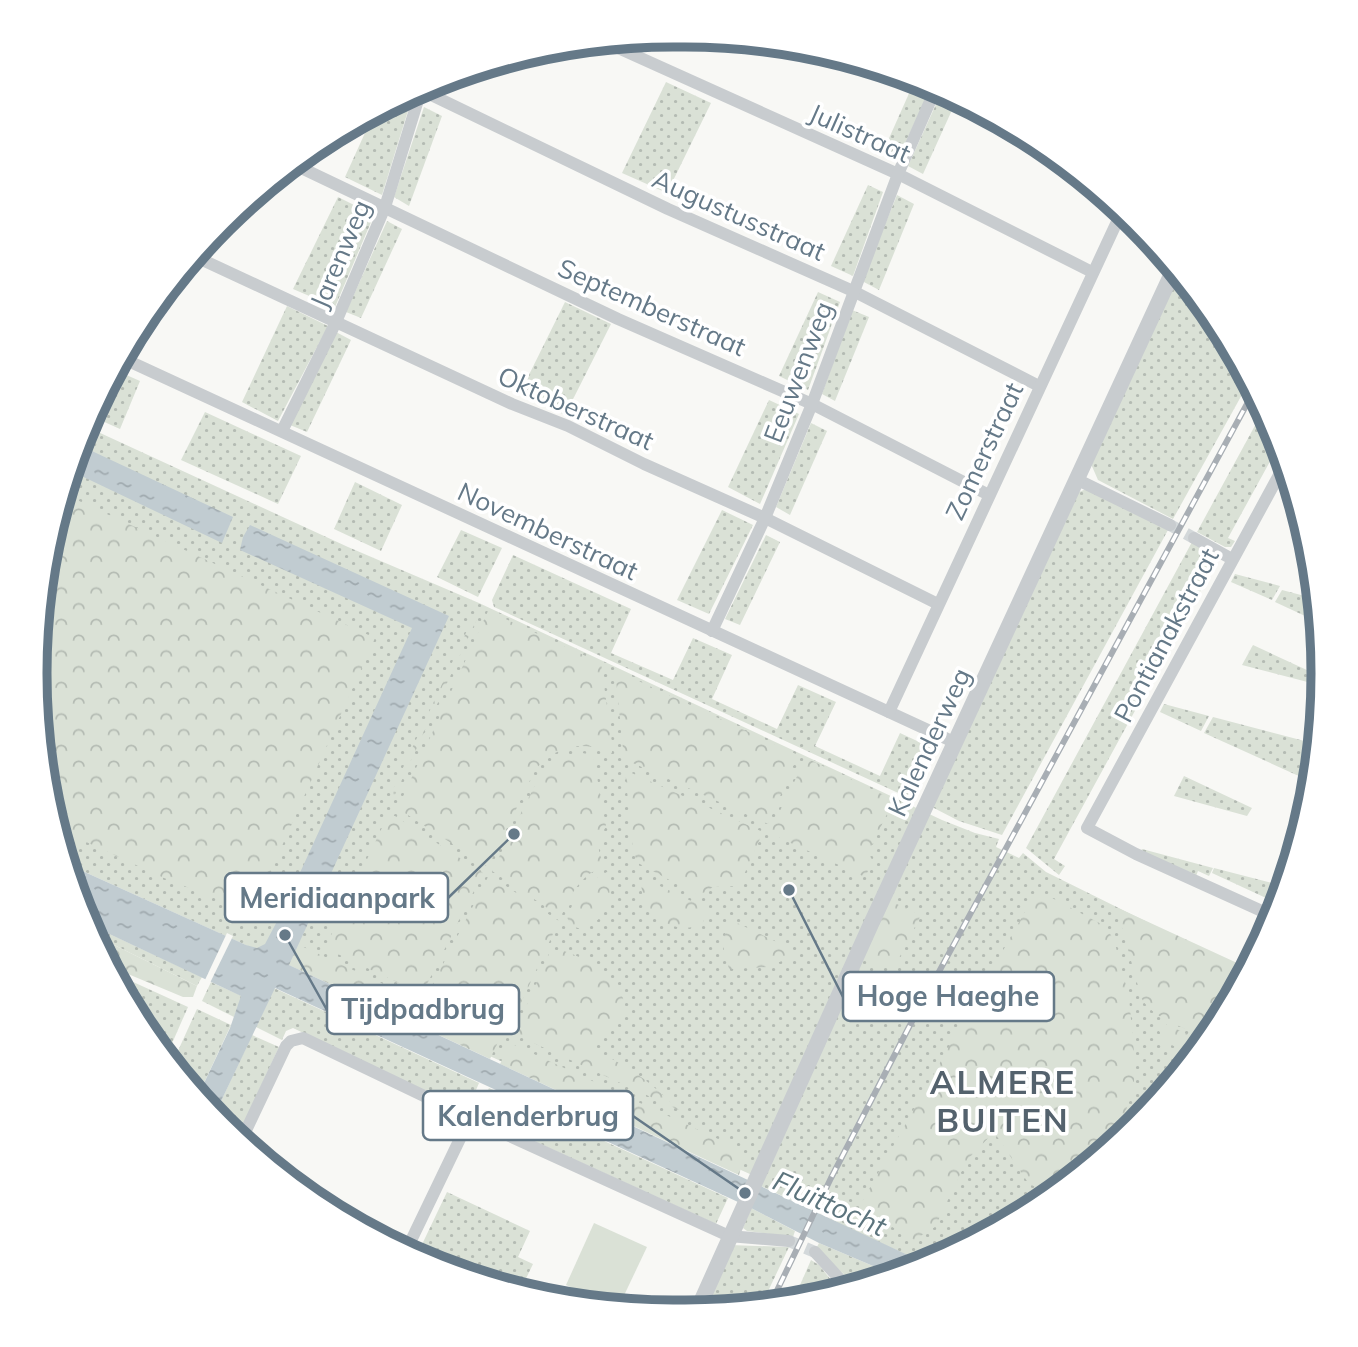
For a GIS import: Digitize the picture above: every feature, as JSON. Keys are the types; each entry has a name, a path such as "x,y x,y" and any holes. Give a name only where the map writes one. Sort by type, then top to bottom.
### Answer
{"street":[{"name":"Julistraat","path":"623,50 898,174 1092,272"},
{"name":"Augustusstraat","path":"434,95 668,209 853,291 1039,386"},
{"name":"Eeuwenweg","path":"712,631 765,519 812,404 898,174 931,98"},
{"name":"Jarenweg","path":"282,431 336,322 386,207 417,103"},
{"name":"Septemberstraat","path":"304,169 618,319 812,404 989,495"},
{"name":"Zomerstraat","path":"889,712 1117,222"},
{"name":"Oktoberstraat","path":"204,260 517,406 568,426 938,604"},
{"name":"Kalenderweg","path":"702,1299 871,924 1170,279"},
{"name":"Novemberstraat","path":"130,362 956,743"},
{"name":"Pontianakstraat","path":"1263,912 1136,854 1087,828 1279,475"},
{"path":"1078,480 1170,525"},
{"path":"1194,538 1232,559"},
{"path":"246,1130 286,1046 291,1041 303,1038 470,1118 729,1236 789,1241"},
{"path":"411,1241 470,1118"},
{"path":"814,1252 840,1280"}],"green space":[{"path":"666,82 711,103 667,193 622,173"},
{"path":"911,90 927,96 897,161 882,154"},
{"path":"937,101 953,108 923,174 908,166"},
{"path":"409,106 382,195 345,177 368,127"},
{"path":"424,107 442,116 409,206 394,197"},
{"path":"868,185 883,192 853,276 831,266"},
{"path":"897,195 914,204 879,290 862,281"},
{"path":"338,197 374,215 335,307 293,289"},
{"path":"387,221 402,229 361,318 346,312"},
{"path":"1173,283 1227,360 1243,392 1173,519 1098,480 1091,464"},
{"path":"818,292 840,302 808,390 779,376"},
{"path":"565,302 611,324 565,415 520,393"},
{"path":"287,306 328,326 278,421 242,402"},
{"path":"852,310 869,317 835,401 822,394"},
{"path":"336,332 351,340 307,432 290,425"},
{"path":"124,374 140,381 120,429 101,421"},
{"path":"769,400 799,414 760,504 728,487"},
{"path":"205,412 301,456 278,504 181,460"},
{"path":"1257,421 1272,457 1228,538 1235,541 1231,547 1225,547 1197,532"},
{"path":"811,423 827,431 790,515 776,507"},
{"path":"96,431 348,547 479,603 942,820 999,839 996,847 1019,858 1023,853 1046,872 1237,967 1227,987 1181,1055 1127,1116 1097,1144 1066,1170 998,1216 924,1252 911,1257 830,1220 833,1212 809,1201 806,1207 761,1186 763,1180 78,869 59,796 47,674 59,551 80,472"},
{"path":"355,482 402,505 381,551 334,529"},
{"path":"1086,489 1168,530 1002,835 959,821 932,807 1079,492"},
{"path":"73,498 375,638 252,913 164,878 68,834 59,796 47,674 53,592 59,551"},
{"path":"722,510 753,525 709,614 677,600"},
{"path":"461,530 502,548 478,597 437,577"},
{"path":"766,535 780,542 740,625 725,619"},
{"path":"1192,542 1219,557 1054,859 1065,866 1059,875 1026,848"},
{"path":"513,555 631,609 611,653 673,680 693,638 732,655 712,699 777,729 798,685 836,702 815,746 880,776 900,733 930,747 907,797 494,607 492,600"},
{"path":"1235,574 1280,586 1272,600 1231,582"},
{"path":"1282,590 1305,596 1307,617 1275,602"},
{"path":"478,607 482,608 393,799 394,787"},
{"path":"488,611 601,663 612,753 591,747 571,747 543,762 535,770 488,867 400,810 400,803"},
{"path":"1253,645 1311,672 1311,683 1242,665"},
{"path":"615,670 798,755 768,824 624,759"},
{"path":"1164,704 1209,716 1201,731 1160,712"},
{"path":"1213,717 1306,741 1302,777 1204,733"},
{"path":"582,753 593,755 606,826 599,851 606,866 583,879 561,917 492,871 543,769 561,757"},
{"path":"806,758 886,796 890,808 868,853 873,861 865,877 769,833"},
{"path":"625,770 763,832 739,886 713,887 699,896 638,863 633,851"},
{"path":"1184,776 1252,808 1247,816 1174,796"},
{"path":"388,815 395,816 483,873 422,994 325,948"},
{"path":"1142,849 1213,868 1209,876 1198,871 1196,876 1141,851"},
{"path":"1214,868 1275,884 1268,899 1212,873"},
{"path":"607,872 610,890 604,912 584,929 573,926 567,917 578,895 586,885"},
{"path":"489,875 559,921 507,1033 426,997"},
{"path":"643,878 708,909 703,922 682,928 660,920 645,901"},
{"path":"1037,890 1105,926 1114,940 1129,997 1134,1053 1134,1089 1122,1121 1066,1170 1040,1189 1029,1184 994,1132 967,1160 935,1227 914,1240 859,1207"},
{"path":"890,901 921,915 893,970 862,959"},
{"path":"1118,908 1239,964 1196,1033 1161,1017 1152,1011 1141,997 1116,914"},
{"path":"730,921 800,953 768,967 729,969 722,942"},
{"path":"103,931 202,977 197,986 108,942"},
{"path":"108,942 197,986 193,997 183,997 123,972"},
{"path":"297,944 500,1038 490,1059 289,965"},
{"path":"559,950 580,957 603,973 621,993 625,1004 623,1017 604,1031 594,1050 640,1076 679,1110 514,1034 549,954"},
{"path":"127,979 188,1007 171,1046"},
{"path":"211,982 242,996 234,1017 202,1001"},
{"path":"274,988 479,1083 467,1111 293,1028 286,1031 282,1040 256,1027"},
{"path":"197,1009 231,1025 203,1086 176,1054"},
{"path":"1153,1018 1194,1037 1184,1051 1164,1041"},
{"path":"252,1035 279,1047 242,1127 220,1104"},
{"path":"510,1043 742,1150 744,1157 739,1175 500,1064"},
{"path":"489,1088 728,1198 716,1224 477,1115"},
{"path":"447,1192 530,1231 518,1257 533,1264 525,1281 472,1267 421,1246"},
{"path":"751,1208 795,1231 793,1237 747,1231 743,1228"},
{"path":"594,1223 647,1247 623,1297 582,1292 566,1285"},
{"path":"819,1243 880,1269 848,1278 816,1249"},
{"path":"730,1245 789,1247 767,1294 707,1299"},
{"path":"811,1260 819,1265 832,1282 807,1288 798,1289"}],"water":[{"path":"89,450 233,517 222,543 79,475"},
{"path":"250,525 449,616 289,965 912,1257 880,1269 819,1243 751,1208 275,988 220,1104 203,1086 230,1028 241,996 103,931 78,869 246,945 257,948 265,944 412,628 240,550"}],"pier":[{"path":"227,933 233,936 209,985 204,982"}],"tunnel":[{"path":"1170,525 1194,538"},
{"path":"789,1241 815,1252"}],"railway":[{"path":"776,1293 831,1178 909,1027 1248,402"}],"place":[{"name":"Meridiaanpark","path":"514,834"},
{"name":"Hoge Haeghe","path":"789,890"},
{"name":"Tijdpadbrug","path":"285,935"},
{"name":"Kalenderbrug","path":"745,1193"}],"district":[{"name":"ALMERE BUITEN","path":"1003,1100"}],"water label":[{"name":"Fluittocht","path":"830,1203"}]}
